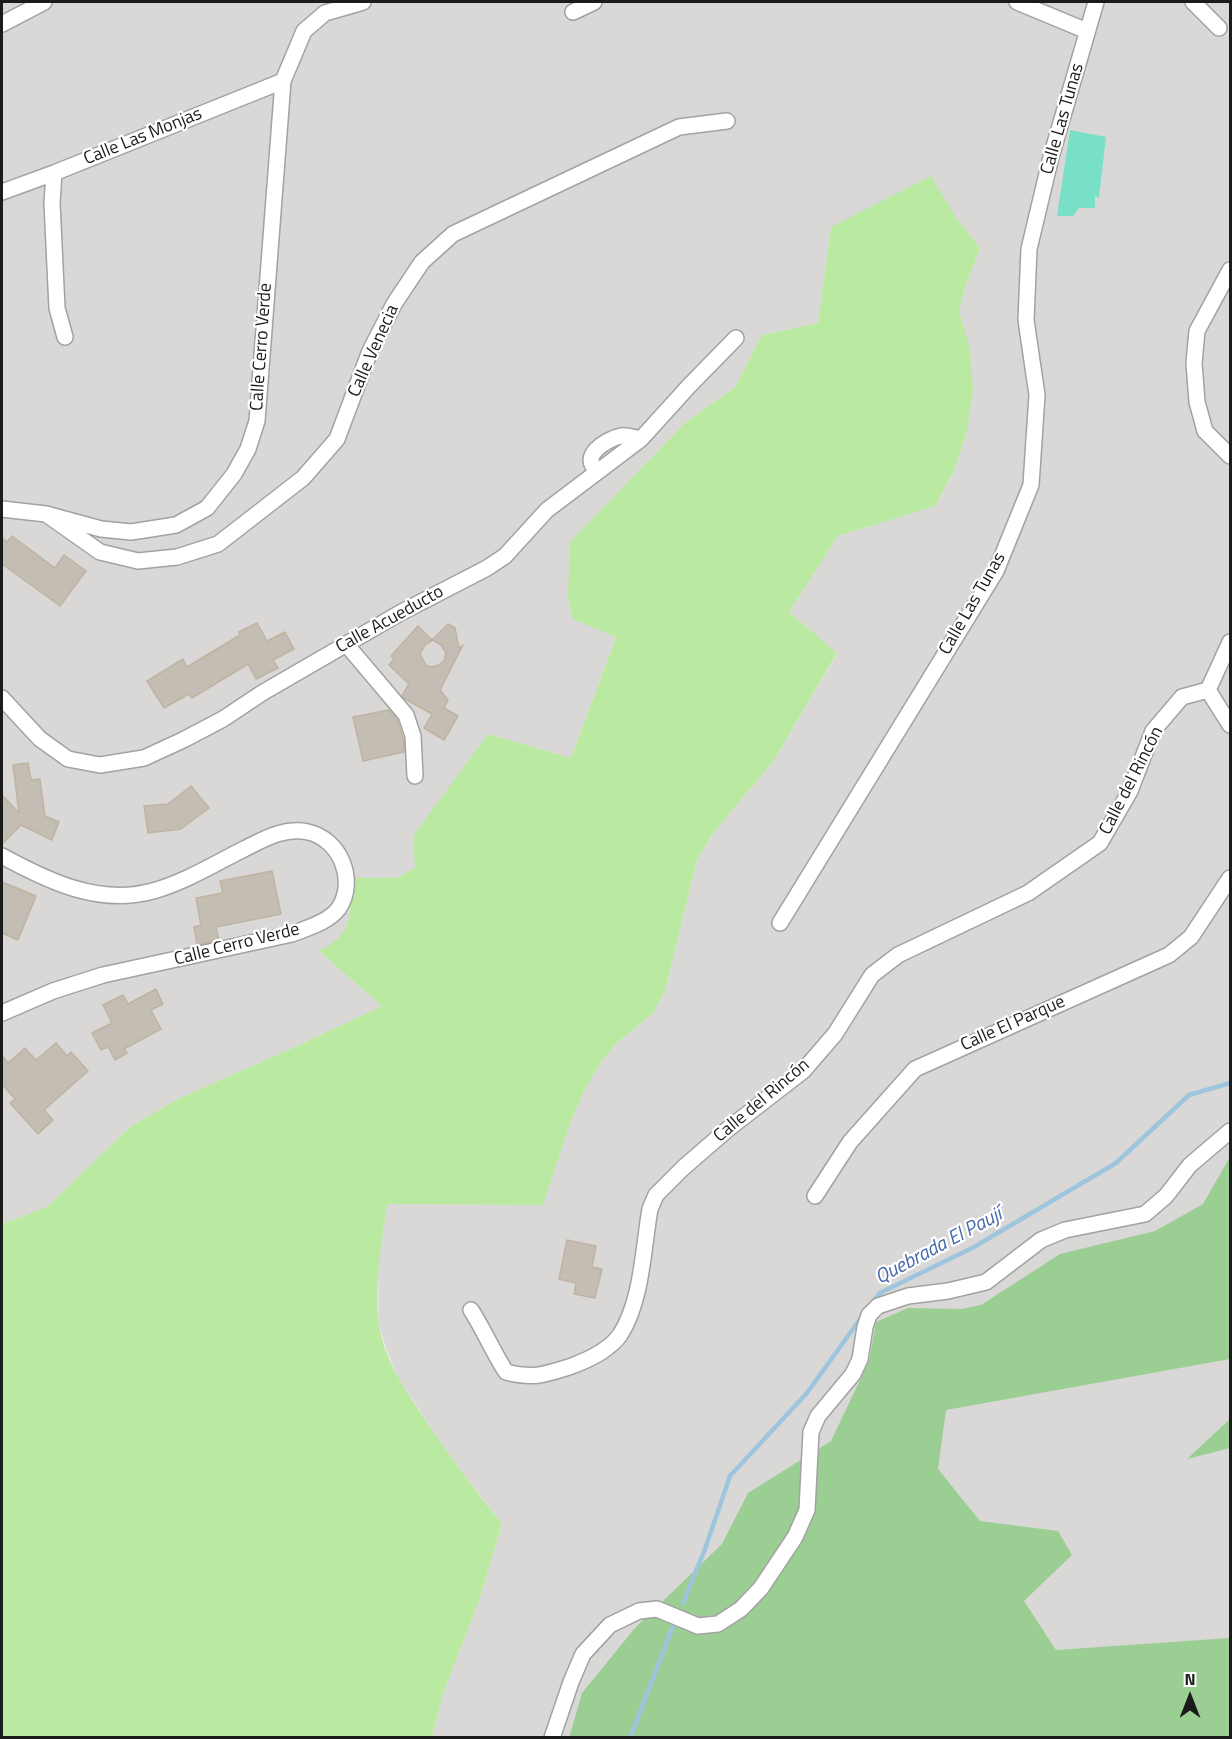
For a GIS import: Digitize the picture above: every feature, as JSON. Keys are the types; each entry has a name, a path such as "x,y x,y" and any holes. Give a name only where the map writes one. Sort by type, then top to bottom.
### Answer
{"street":[{"path":"2,24 44,2"},
{"name":"Calle Cerro Verde","path":"2,509 46,514 101,528 131,532 176,525 207,508 234,474 248,449 257,421 283,81 304,31 325,13 363,2"},
{"path":"573,12 594,2"},
{"path":"1017,2 1087,31"},
{"name":"Calle Las Tunas","path":"780,923 996,571 1031,485 1037,395 1026,320 1029,249 1051,157 1095,2"},
{"path":"1193,2 1219,28"},
{"name":"Calle Las Monjas","path":"2,192 283,81"},
{"name":"Calle Venecia","path":"46,514 100,552 138,561 177,557 218,544 303,478 337,439 370,351 393,304 422,262 453,234 679,128 727,121"},
{"path":"54,173 51,203 57,308 65,337"},
{"path":"1230,270 1197,332 1194,363 1197,402 1205,431 1230,456"},
{"name":"Calle Acueducto","path":"2,698 40,739 68,759 100,765 144,758 183,740 223,719 262,693 400,613 488,568 505,556 547,510 641,439 736,338"},
{"path":"1230,642 1208,690 1230,725"},
{"path":"346,644 406,715 412,736 415,776"},
{"name":"Calle del Rincón","path":"471,1310 484,1330 492,1351 506,1372 526,1377 551,1373 590,1360 619,1337 634,1306 650,1209 656,1195 682,1167 803,1071 835,1034 872,975 898,955 1028,894 1100,843 1130,791 1154,731 1182,697 1208,690"},
{"name":"Calle Cerro Verde","path":"2,856 51,881 81,892 122,896 152,891 183,880 279,832 309,832 332,844 344,865 347,885 339,908 319,924 292,934 103,975 53,991 2,1013"},
{"name":"Calle El Parque","path":"815,1196 850,1142 915,1069 1169,954 1191,937 1230,878"},
{"path":"552,1737 583,1654 610,1625 639,1611 657,1609 698,1626 718,1624 741,1610 761,1588 795,1537 807,1510 811,1432 818,1416 853,1374 860,1359 869,1316 878,1306 908,1296 948,1291 986,1282 1041,1240 1065,1230 1145,1214 1166,1196 1190,1165 1230,1131"}],"shaded area":[{"path":"2,2 1230,2 1230,1737 432,1737 443,1694 479,1601 502,1524 449,1455 398,1378 387,1351 379,1324 378,1269 387,1204 543,1205 571,1121 584,1091 602,1060 618,1042 653,1013 665,991 697,860 713,833 773,762 837,654 789,612 838,536 935,506 955,470 967,431 963,327 959,311 965,287 980,248 957,219 831,227 818,323 762,335 735,387 685,423 616,636 571,758 488,734 415,868 396,878 350,878 349,918 343,935 333,944 319,951 383,1006 178,1099 131,1126 47,1207 2,1224"},
{"path":"1070,130 1106,137 1099,198 1095,196 1095,208 1079,208 1073,216 1057,216"}],"green space":[{"path":"931,176 957,219 980,248 965,287 959,311 970,349 973,391 967,431 955,469 935,506 838,536 789,612 837,653 773,762 713,833 697,860 665,991 653,1013 618,1042 602,1060 584,1091 571,1121 543,1205 387,1204 377,1293 379,1323 385,1349 396,1374 418,1410 502,1524 479,1601 443,1694 432,1737 2,1738 2,1224 47,1207 131,1126 178,1099 382,1006 319,951 331,944 345,929 350,912 350,878 396,878 415,868 413,836 488,734 571,758 616,637 573,619 568,597 570,542 685,423 735,387 762,335 818,323 831,227"},
{"path":"1230,1157 1230,1359 946,1410 938,1469 980,1521 1058,1531 1072,1555 1024,1601 1056,1650 1230,1638 1230,1737 569,1738 582,1693 635,1628 722,1544 748,1493 831,1441 869,1361 876,1322 908,1308 962,1309 981,1305 1060,1254 1155,1231 1203,1204"},
{"path":"1230,1419 1230,1448 1187,1459"}],"building":[{"path":"12,536 55,568 64,555 86,571 60,606 2,564 2,538 7,542"},
{"path":"257,623 267,641 285,632 294,649 273,660 278,668 256,679 248,664 192,698 189,694 164,708 147,681 183,659 187,667 240,635 239,632"},
{"path":"448,624 455,628 459,648 463,645 440,690 448,700 444,708 458,716 444,740 424,728 432,714 402,696 409,684 389,665 394,659 391,656 418,626 432,640","holes":["433,640 441,645 446,653 444,661 431,667 426,665 420,654 425,645"]},
{"path":"389,710 397,720 404,741 404,752 363,761 353,717"},
{"path":"28,763 31,780 40,779 45,816 59,822 52,840 21,825 2,844 2,795 19,813 13,765"},
{"path":"191,786 209,808 181,829 148,833 144,806 168,804"},
{"path":"272,871 281,914 216,927 219,940 197,945 194,927 201,925 196,898 223,893 220,881"},
{"path":"2,882 36,896 18,940 2,933"},
{"path":"156,989 163,1004 151,1010 161,1029 124,1049 127,1053 115,1060 108,1047 101,1050 92,1033 112,1023 103,1005 123,995 128,1004"},
{"path":"56,1043 67,1056 71,1052 88,1071 44,1110 53,1120 38,1134 10,1103 15,1099 2,1084 2,1055 8,1063 25,1048 36,1060"},
{"path":"567,1240 596,1246 592,1267 602,1269 595,1298 574,1294 576,1283 559,1279"}],"waterway":[{"name":"Quebrada El Paují","path":"872,1303 880,1293 974,1247 1116,1163 1189,1095 1230,1083"},
{"name":"Quebrada El Paují","path":"683,1603 705,1549 730,1476 807,1393 863,1315"},
{"name":"Quebrada El Paují","path":"630,1738 673,1626"}]}
